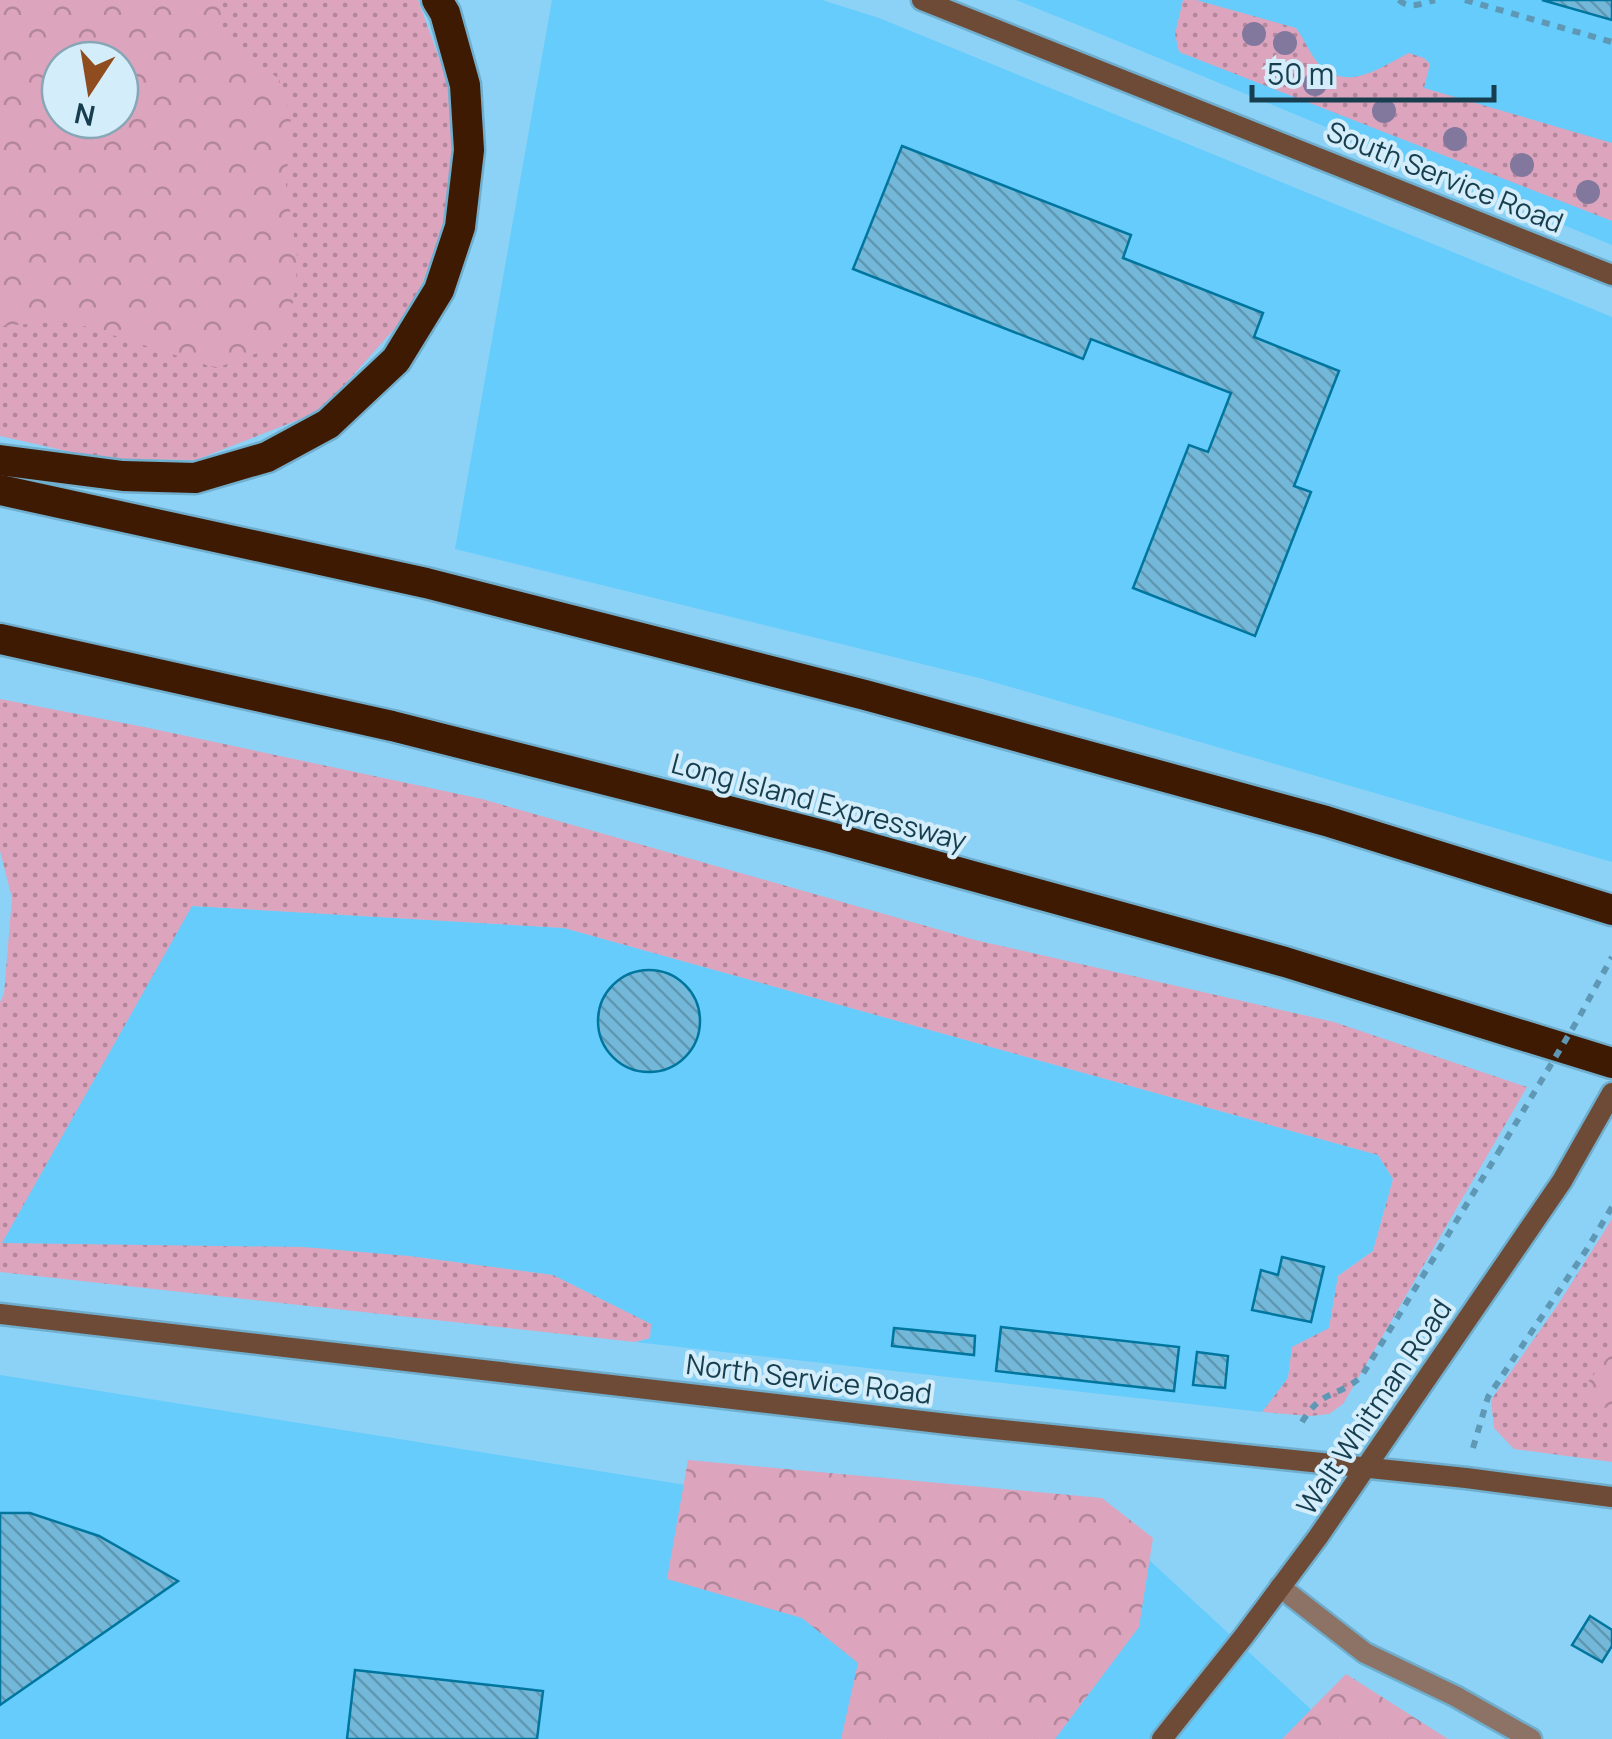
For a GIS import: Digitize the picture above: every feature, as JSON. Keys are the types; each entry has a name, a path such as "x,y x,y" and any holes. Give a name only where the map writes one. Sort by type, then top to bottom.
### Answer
{"highway":[{"path":"0,460 124,476 195,478 267,458 328,424 396,360 440,290 460,227 469,150 465,85 437,0"},
{"path":"0,490 426,584 846,690 1326,822 1612,910"},
{"name":"Long Island Expressway","path":"0,640 392,726 808,832 1285,962 1612,1063"}],"main road":[{"name":"South Service Road","path":"922,0 1612,274"},
{"name":"Walt Whitman Road","path":"1162,1739 1318,1537 1562,1181 1612,1093"},
{"name":"North Service Road","path":"0,1314 1612,1497"}],"street":[{"path":"1280,1588 1364,1653 1455,1696 1530,1739"}],"path":[{"path":"1399,0 1409,5 1435,0"},
{"path":"1465,0 1612,42"},
{"path":"1302,1422 1322,1397 1350,1387 1362,1377 1612,957"},
{"path":"1473,1448 1488,1397 1612,1206"}],"shaded area":[{"path":"552,0 822,0 879,18 1612,317 1612,862 983,679 455,549"},
{"path":"1016,0 1612,0 1612,245 1093,31"},
{"path":"191,906 564,928 1378,1155 1393,1179 1373,1251 1338,1276 1329,1329 1292,1347 1288,1378 1262,1412 635,1342 650,1338 650,1324 552,1275 409,1256 1,1244"},
{"path":"0,1375 1148,1559 1343,1739 0,1739"}],"green space":[{"path":"0,0 418,0 452,94 453,201 413,308 321,411 196,460 102,459 0,436"},
{"path":"0,0 219,0 224,38 279,79 291,116 286,185 298,262 288,342 216,368 68,321 0,326"},
{"path":"1183,0 1196,0 1296,28 1318,63 1340,76 1364,75 1409,53 1430,64 1424,88 1612,143 1612,221 1179,52 1175,34"},
{"path":"0,699 482,799 975,940 1334,1022 1527,1087 1343,1404 1329,1414 1310,1416 1262,1412 1288,1378 1292,1347 1329,1328 1338,1276 1373,1251 1393,1179 1378,1155 564,928 192,906 2,1243 303,1247 553,1275 651,1324 650,1338 635,1342 0,1272 0,1002 4,994 12,898 0,851"},
{"path":"1612,1219 1612,1462 1514,1449 1494,1428 1491,1400"},
{"path":"1612,1352 1612,1408 1592,1407 1587,1383"},
{"path":"688,1460 1102,1498 1153,1538 1139,1627 1055,1739 841,1739 858,1663 802,1618 667,1579"},
{"path":"1346,1674 1448,1739 1282,1739"}],"building":[{"path":"1542,0 1612,0 1612,20"},
{"path":"902,146 1131,235 1123,258 1263,313 1254,337 1339,371 1294,486 1311,492 1255,636 1133,588 1189,445 1208,452 1231,393 1091,339 1083,359 853,269"},
{"path":"649,970 668,974 685,985 696,1002 700,1021 696,1040 685,1057 668,1068 649,1072 630,1068 613,1057 602,1040 598,1021 602,1002 613,985 630,974"},
{"path":"1282,1257 1324,1267 1311,1322 1252,1310 1261,1270 1278,1275"},
{"path":"1001,1327 1179,1347 1174,1391 996,1371"},
{"path":"894,1328 975,1336 974,1355 892,1346"},
{"path":"1197,1352 1228,1356 1225,1388 1193,1385"},
{"path":"0,1513 30,1513 99,1536 178,1581 0,1705"},
{"path":"1590,1616 1612,1630 1612,1646 1602,1662 1572,1645"},
{"path":"355,1670 543,1691 537,1739 347,1739"}]}
